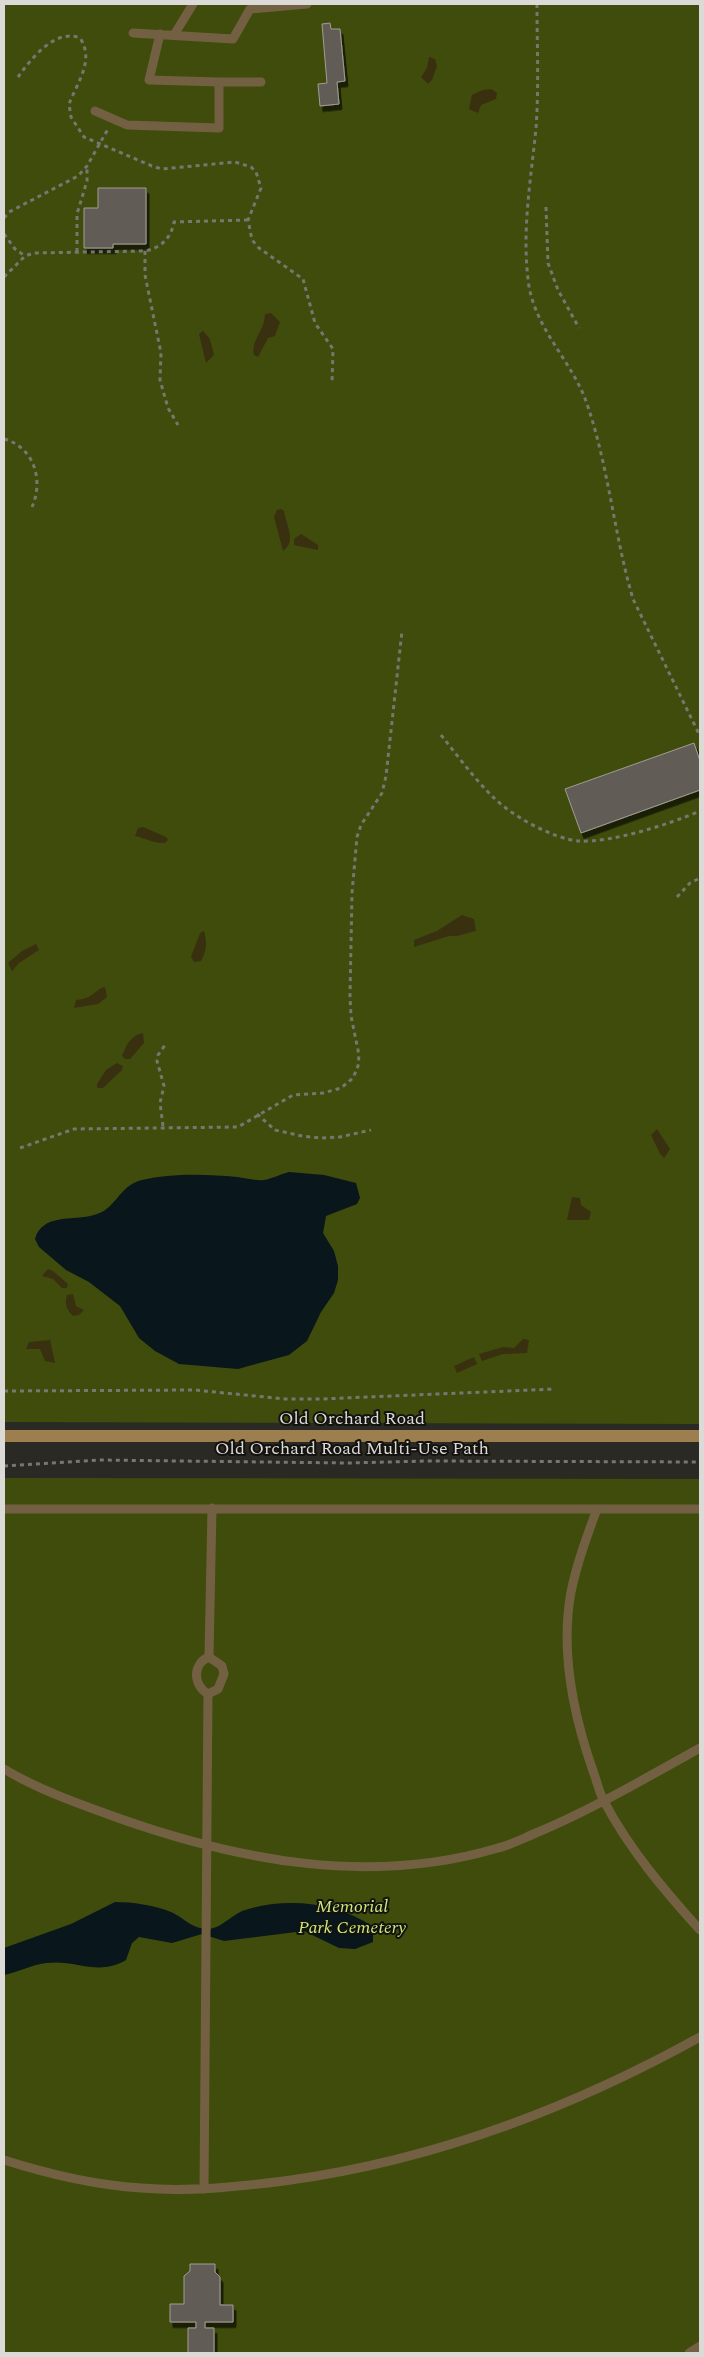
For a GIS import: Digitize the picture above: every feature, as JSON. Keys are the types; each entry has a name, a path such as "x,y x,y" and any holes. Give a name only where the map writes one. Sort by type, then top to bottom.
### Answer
{"main road":[{"name":"Old Orchard Road","path":"4,1436 700,1436"}],"lane":[{"path":"174,35 194,4"},
{"path":"133,32 233,39 250,9 307,4"},
{"path":"160,34 149,80 261,82"},
{"path":"95,111 127,125 220,128 220,82"},
{"path":"209,1657 212,1508"},
{"path":"4,1509 700,1509"},
{"path":"597,1509 580,1555 571,1594 568,1667 573,1704 584,1746 604,1801 634,1849 660,1885 700,1930"},
{"path":"208,1694 202,1690 197,1682 196,1673 199,1664 209,1657"},
{"path":"208,1694 218,1690 224,1674 222,1666 217,1660 209,1657"},
{"path":"204,2189 208,1694"},
{"path":"4,1769 21,1780 85,1806 206,1846 318,1866 409,1866 460,1858 500,1848 604,1801 700,1748"},
{"path":"4,2160 96,2183 141,2188 204,2189 324,2176 444,2146 586,2095 700,2037"},
{"path":"690,2353 700,2346"}],"path":[{"path":"537,4 536,127 525,247 532,301 546,332 586,402 600,445 626,575 633,599 700,736"},
{"path":"18,77 34,56 51,43 69,36 80,38 87,50 86,59 69,104 70,117 84,137 162,169 235,162 251,167 260,181 261,188 248,220 252,240 259,248 303,279 315,323 333,349 332,384"},
{"path":"4,218 9,212 78,176 87,166 113,119"},
{"path":"77,252 77,214 85,192 87,166"},
{"path":"546,207 548,263 558,290 579,328"},
{"path":"4,277 25,256 43,252 154,250 169,236 174,222 248,220"},
{"path":"4,234 15,249 25,256"},
{"path":"145,251 145,275 161,354 160,380 168,408 178,425"},
{"path":"4,439 20,445 32,462 38,488 32,507"},
{"path":"20,1148 74,1129 163,1126 238,1127 248,1123 257,1114 293,1094 323,1093 341,1088 357,1072 359,1055 351,1016 350,996 354,858 361,825 382,793 386,776 402,631"},
{"path":"440,735 492,796 509,811 543,829 571,839 604,840 700,812"},
{"path":"677,897 690,883 700,878"},
{"path":"163,1126 160,1103 164,1086 157,1061 165,1045"},
{"path":"257,1114 275,1130 302,1136 320,1138 340,1137 371,1130"},
{"path":"4,1391 195,1390 284,1399 321,1399 555,1390"},
{"name":"Old Orchard Road Multi-Use Path","path":"4,1466 98,1460 347,1463 427,1461 700,1462"}],"green space":[{"path":"4,4 700,4 700,1424 4,1422"},
{"name":"Memorial Park Cemetery","path":"4,1478 700,1479 700,2353 4,2353"}],"sand":[{"path":"429,57 435,59 437,66 432,80 428,84 421,77 427,68"},
{"path":"491,89 497,93 496,99 481,105 478,113 469,109 472,95"},
{"path":"271,313 280,322 275,336 268,338 258,357 254,355 254,345 263,326 265,314"},
{"path":"203,331 210,339 214,355 206,363 199,334"},
{"path":"281,509 284,511 290,532 289,542 283,551 274,517 277,510"},
{"path":"301,534 318,545 318,550 294,545 294,539"},
{"path":"143,827 166,837 168,840 165,843 161,843 135,836 138,828"},
{"path":"462,915 474,919 476,931 449,936 414,947 414,940 437,931"},
{"path":"204,931 206,943 204,954 201,961 194,962 191,957 200,933"},
{"path":"36,944 39,950 19,963 12,971 8,963 22,951"},
{"path":"105,987 107,997 98,1004 74,1008 76,1000 87,998"},
{"path":"143,1033 144,1043 130,1059 125,1059 122,1056 130,1041 135,1036"},
{"path":"117,1063 123,1066 122,1070 103,1088 97,1088 97,1084 106,1070"},
{"path":"657,1129 670,1149 664,1158 660,1154 651,1135"},
{"path":"572,1197 580,1198 581,1205 591,1212 589,1220 567,1220"},
{"path":"48,1269 68,1284 67,1288 62,1288 53,1279 42,1276"},
{"path":"73,1294 76,1306 84,1310 79,1315 73,1316 69,1312 66,1301 67,1295"},
{"path":"523,1339 529,1340 527,1353 503,1354 482,1361 479,1354 503,1347 514,1348"},
{"path":"50,1340 55,1363 45,1361 40,1349 26,1349 29,1342"},
{"path":"474,1357 477,1364 457,1373 454,1366"}],"shaded area":[{"path":"289,1172 324,1175 356,1183 360,1198 357,1204 326,1216 323,1233 334,1251 338,1266 338,1280 334,1293 321,1312 307,1341 289,1355 238,1369 179,1364 155,1351 139,1338 120,1306 89,1282 66,1270 39,1247 35,1239 44,1225 51,1222 86,1217 101,1212 113,1203 127,1187 142,1180 165,1176 201,1175 261,1180 270,1179"},
{"path":"115,1902 157,1907 171,1912 197,1927 208,1929 217,1927 240,1912 261,1906 294,1903 311,1904 344,1912 373,1927 373,1942 355,1949 339,1948 304,1931 224,1941 202,1934 172,1943 139,1937 132,1943 126,1960 116,1965 96,1967 57,1962 35,1965 4,1975 4,1948 71,1924"}],"building":[{"path":"330,23 331,29 340,29 345,81 337,82 339,104 320,106 318,84 327,83 322,24"},
{"path":"98,188 146,188 146,244 113,244 113,248 84,248 84,208 98,208"},
{"path":"694,743 700,761 700,790 581,833 565,789"},
{"path":"190,2264 215,2264 215,2272 220,2277 220,2305 233,2305 233,2322 205,2322 205,2328 214,2328 214,2353 188,2353 188,2328 196,2328 196,2322 170,2322 170,2304 184,2304 184,2276 190,2271"}]}
